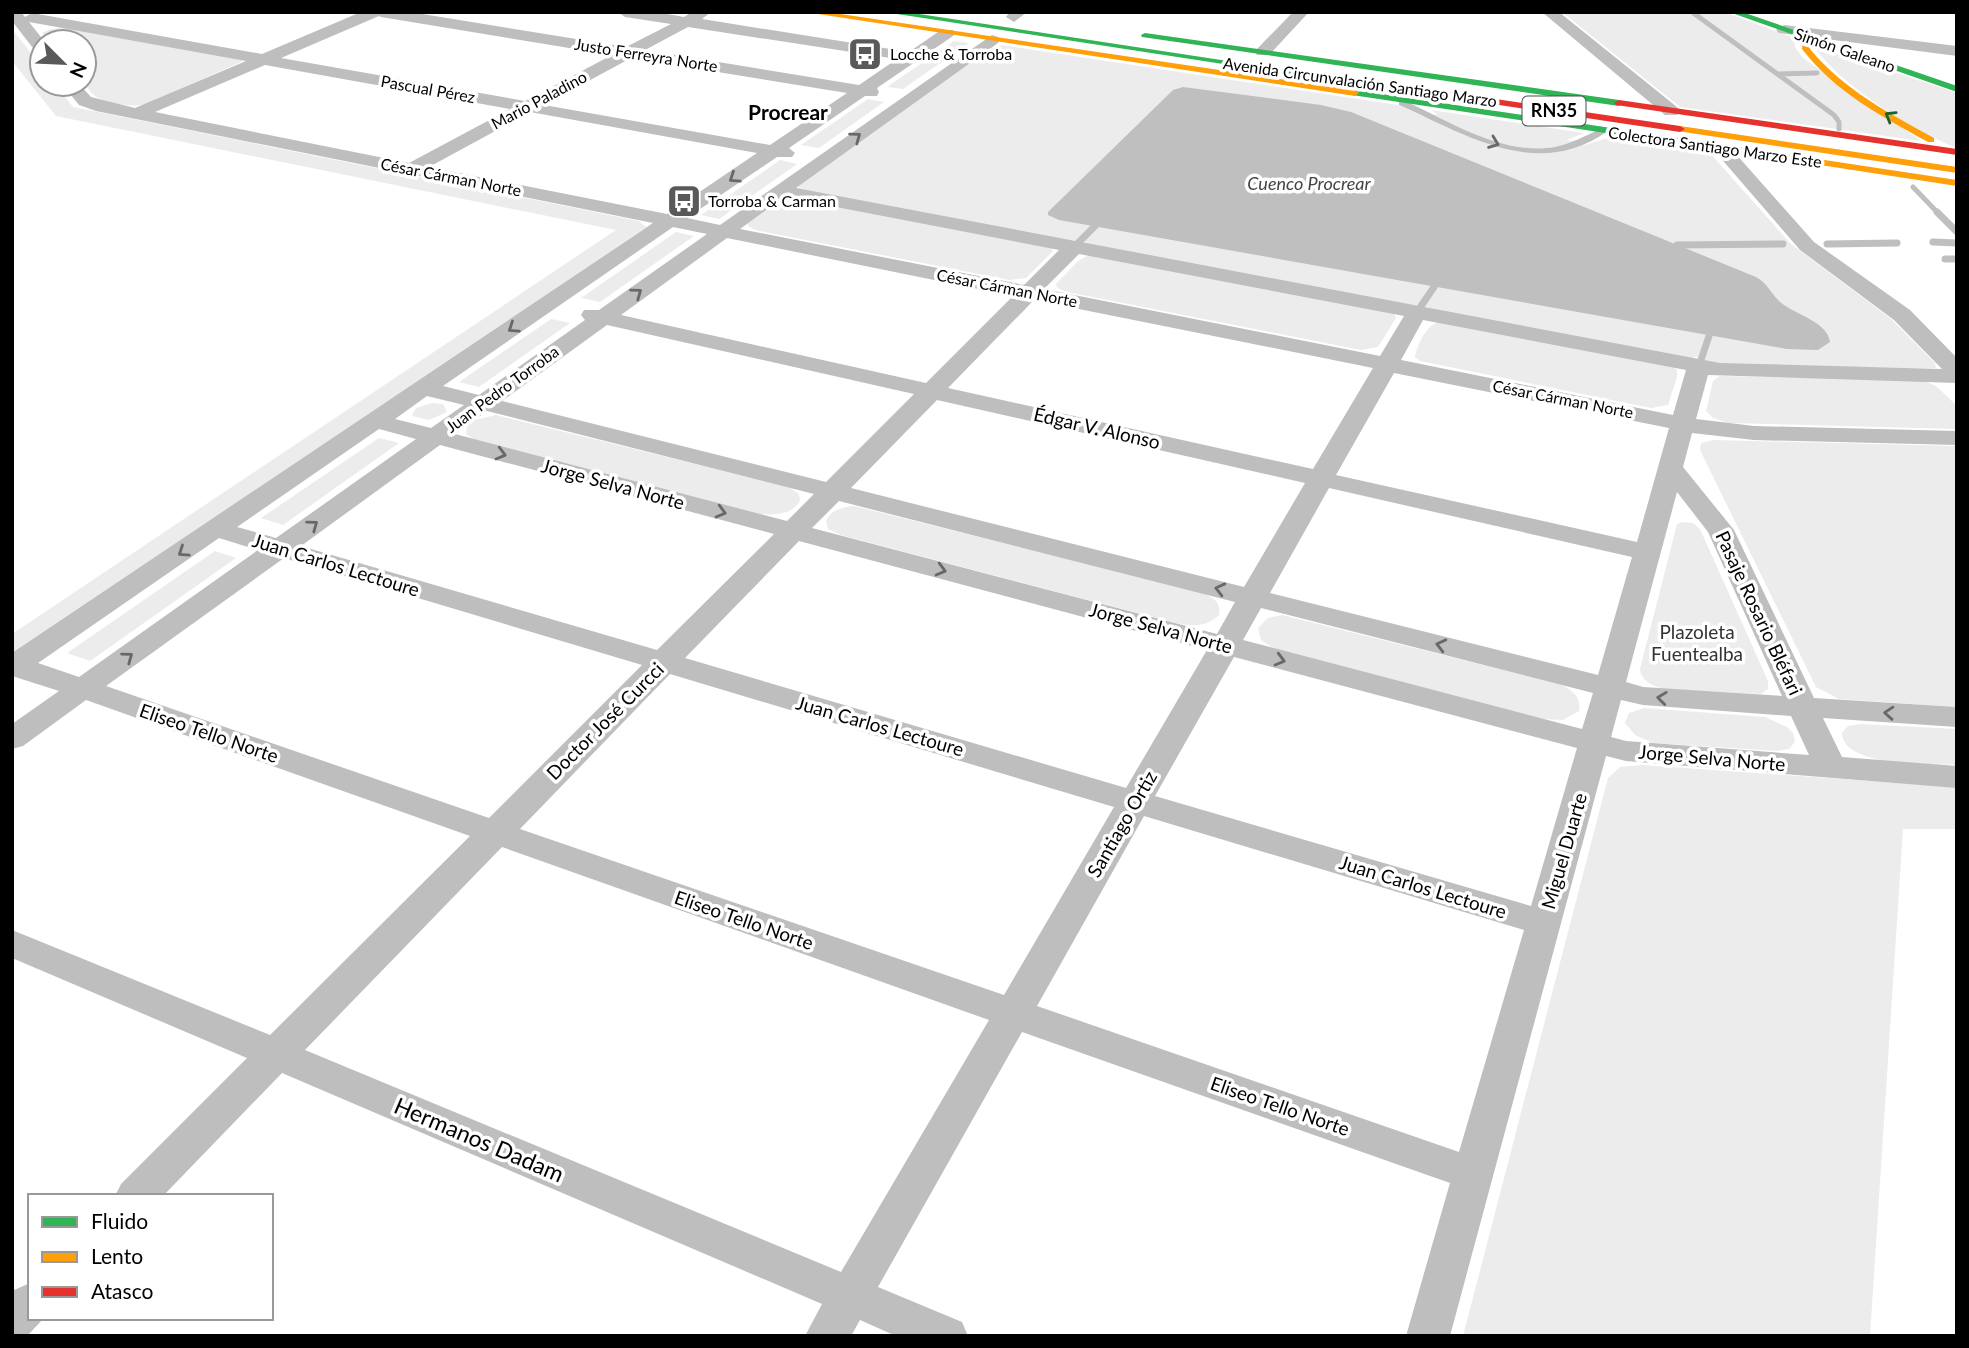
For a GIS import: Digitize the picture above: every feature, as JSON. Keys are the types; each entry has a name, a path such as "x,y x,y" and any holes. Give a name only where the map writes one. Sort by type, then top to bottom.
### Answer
{"main road":[{"name":"Colectora Santiago Marzo Este","path":"808,12 992,40 1263,52 1345,64 1439,83 1674,117"},
{"name":"Avenida Circunvalación Santiago Marzo","path":"887,12 1954,156"},
{"name":"Avenida Circunvalación Santiago Marzo","path":"924,12 1226,62 1957,170"},
{"name":"Colectora Santiago Marzo Este","path":"985,12 1017,14 1153,49 1394,99 1957,183"},
{"name":"Simón Galeano","path":"1733,12 1957,89"},
{"path":"1812,12 1805,45 1811,56 1847,89 1954,156"},
{"path":"1226,62 1313,79 1463,102 1546,122"}],"street":[{"path":"136,114 375,12"},
{"name":"Justo Ferreyra Norte","path":"381,12 910,98"},
{"path":"625,12 912,57"},
{"name":"Mario Paladino","path":"411,169 704,12"},
{"path":"1263,52 1302,12"},
{"path":"1549,12 1674,117"},
{"name":"Pascual Pérez","path":"28,16 824,159"},
{"path":"14,666 947,33"},
{"path":"1806,35 1957,51"},
{"name":"Juan Pedro Torroba","path":"12,739 992,40"},
{"name":"César Cárman Norte","path":"83,98 88,103 136,114 1683,424 1738,433 1957,438"},
{"path":"1721,148 1807,246 1902,315 1957,374"},
{"path":"780,191 1734,372 1957,374"},
{"name":"Doctor José Curcci","path":"138,1194 1074,247"},
{"name":"Édgar V. Alonso","path":"547,305 1647,552"},
{"name":"Santiago Ortiz","path":"827,1336 1417,312"},
{"name":"Miguel Duarte","path":"1428,1336 1699,366"},
{"path":"424,388 1661,699 1957,717"},
{"name":"Jorge Selva Norte","path":"376,421 1650,755 1957,777"},
{"name":"Pasaje Rosario Bléfari","path":"1671,468 1721,530 1831,768"},
{"name":"Juan Carlos Lectoure","path":"216,529 1543,923"},
{"name":"Eliseo Tello Norte","path":"14,666 1474,1174"},
{"name":"Hermanos Dadam","path":"12,943 946,1336"},
{"path":"12,1321 28,1305"}],"lane":[{"path":"1394,99 1492,142 1520,150 1554,150 1604,131"}],"green space":[{"path":"1562,12 1724,12 1794,38 1795,47 1803,58 1921,141 1680,107"},
{"path":"12,29 28,49 28,81 12,61"},
{"path":"98,34 243,61 146,104 133,106 98,98"},
{"path":"954,41 969,43 903,89 887,87"},
{"path":"1001,45 1398,105 1425,117 1437,114 1431,110 1584,133 1567,140 1584,145 1612,137 1709,152 1791,244 1890,318 1935,363 1936,368 1723,367 1696,357 1682,360 1437,313 1421,306 1403,307 1091,247 1082,241 1063,242 798,189 800,184 990,48"},
{"path":"1814,46 1957,93 1957,148 1920,131 1878,105 1840,75"},
{"path":"42,98 66,98 73,107 639,221 646,227 12,655 12,634 616,230 56,116"},
{"path":"868,99 884,102 819,148 801,145"},
{"path":"780,160 797,164 719,219 701,215"},
{"path":"788,197 1051,248 1053,251 1026,278 1009,280 755,230 748,226 748,223 778,200"},
{"path":"676,232 694,236 600,302 581,298"},
{"path":"1089,255 1394,313 1396,318 1378,347 1361,350 1057,288 1056,284 1078,261"},
{"path":"551,319 570,323 479,387 459,382"},
{"path":"1438,322 1670,365 1677,370 1677,377 1668,405 1651,408 1420,361 1415,357 1420,342 1430,327"},
{"path":"1720,376 1922,380 1936,386 1957,406 1957,429 1728,423 1713,418 1706,411 1713,381"},
{"path":"432,403 443,404 447,412 429,420 412,416 416,408"},
{"path":"496,415 788,487 799,494 800,501 788,512 760,514 475,440 466,434 467,426 475,420"},
{"path":"379,438 399,443 283,525 261,518"},
{"path":"1714,440 1957,446 1957,707 1839,699 1816,687 1700,450 1701,443"},
{"path":"854,506 1201,592 1217,603 1219,615 1201,624 1180,624 841,535 828,529 826,522 833,512"},
{"name":"Plazoleta Fuentealba","path":"1693,523 1700,529 1768,681 1768,689 1761,694 1663,689 1648,682 1641,673 1677,524"},
{"path":"215,551 236,558 90,661 67,653"},
{"path":"1282,615 1559,684 1575,694 1579,711 1563,720 1542,719 1275,649 1261,640 1258,628 1268,618"},
{"path":"1644,708 1765,717 1787,727 1793,733 1795,742 1789,749 1777,751 1653,743 1635,735 1625,723 1629,713"},
{"path":"1860,724 1957,729 1957,765 1890,761 1856,752 1846,744 1842,733 1848,726"},
{"path":"1642,765 1957,787 1957,829 1903,829 1870,1336 1463,1336 1608,778 1620,767"}],"water":[{"name":"Cuenco Procrear","path":"1183,87 1321,105 1351,112 1756,277 1784,305 1824,330 1830,342 1818,350 1787,349 1059,220 1048,215 1048,212 1173,90"}],"waterway":[{"path":"1692,12 1834,115 1839,122 1839,129"},
{"path":"1778,74 1817,73"},
{"path":"1913,187 1939,214"},
{"path":"1939,214 1957,232"},
{"path":"1074,247 1095,226"},
{"path":"1933,242 1957,243"},
{"path":"1827,244 1897,243"},
{"path":"1677,245 1783,244"},
{"path":"1945,259 1957,259"},
{"path":"1417,312 1434,287"},
{"path":"1699,366 1709,336"}],"traffic: fast":[{"path":"888,12 1387,86"},
{"path":"1733,12 1957,89"},
{"path":"1145,35 1619,103"},
{"path":"1355,93 1712,146"}],"traffic: slow":[{"path":"809,12 1355,93"},
{"path":"1807,31 1806,49 1833,78 1863,101 1931,140"},
{"path":"1680,129 1957,170"},
{"path":"1712,146 1957,183"}],"traffic: jam":[{"path":"1387,86 1680,129"},
{"path":"1619,103 1957,152"}],"place":[{"name":"Locche & Torroba","path":"865,54"},
{"name":"Torroba & Carman","path":"684,201"}],"district":[{"name":"Procrear","path":"788,113"}]}
